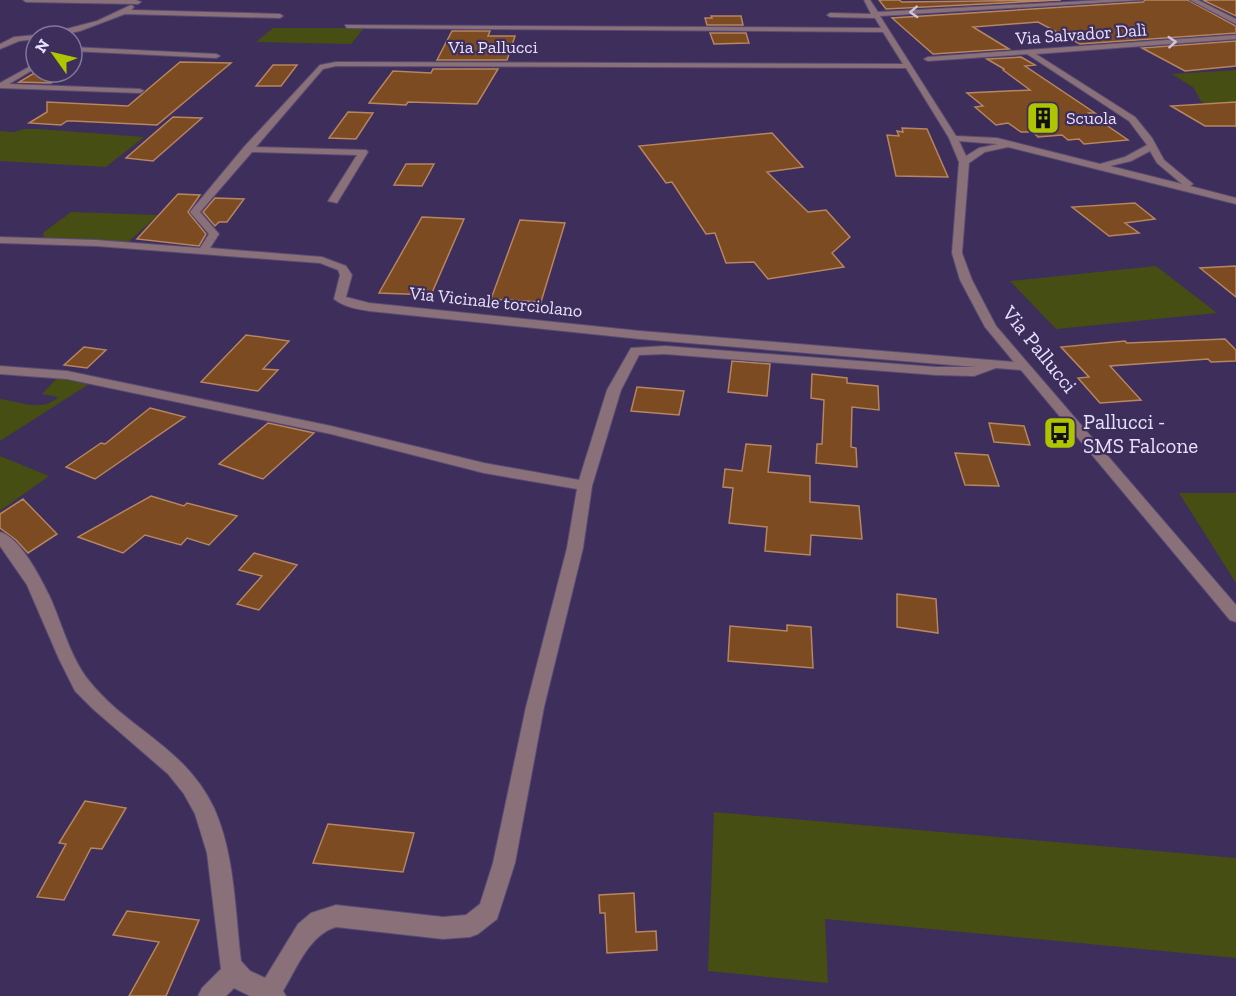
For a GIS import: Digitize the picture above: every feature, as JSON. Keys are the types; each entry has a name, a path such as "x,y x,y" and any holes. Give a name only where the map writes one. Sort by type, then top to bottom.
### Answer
{"street":[{"path":"26,0 140,1"},
{"name":"Via Pallucci","path":"867,0 954,138 964,162 957,252 959,264 991,327 1236,616"},
{"path":"830,15 1140,0"},
{"path":"1192,0 1236,22"},
{"path":"84,27 124,12 140,1"},
{"path":"124,12 280,16"},
{"path":"347,26 885,30"},
{"path":"1,44 24,38"},
{"name":"Via Salvador Dalì","path":"928,59 1236,38"},
{"path":"1,44 24,46"},
{"path":"84,50 216,56"},
{"path":"1030,53 1132,120 1148,138 1151,147 1151,165"},
{"name":"Via Pallucci","path":"202,252 214,234 195,212 320,67 336,64 908,66"},
{"path":"0,86 24,72"},
{"path":"0,86 140,91"},
{"path":"942,119 956,125"},
{"path":"966,129 996,144"},
{"path":"954,138 1013,145 1236,201"},
{"path":"964,162 972,154 996,144"},
{"path":"1101,166 1128,159 1151,147"},
{"path":"247,149 363,152 333,201"},
{"path":"1125,172 1151,165 1179,178 1201,192"},
{"name":"Via Vicinale torciolano","path":"0,240 96,243 304,258 335,263 346,275 340,299 355,305 638,343"},
{"path":"0,537 30,576 77,679 89,694 174,766 197,796 209,821 216,852 230,964 234,972 246,983 272,993 306,932 320,921 336,916 443,928 470,926 489,911 504,863 535,707 575,548 585,486 614,390 638,343 664,350 936,371 974,372 993,365 1026,367"},
{"path":"0,370 67,375 331,430 474,465 585,486"},
{"path":"210,996 234,972"}],"green space":[{"path":"273,28 364,28 351,44 256,42"},
{"path":"1236,70 1236,129 1200,100 1194,88 1172,74"},
{"path":"24,129 144,137 106,167 0,161 0,131 14,132"},
{"path":"71,212 158,215 127,243 48,240 43,236 44,232"},
{"path":"1156,266 1217,313 1056,329 1010,281"},
{"path":"57,378 89,384 0,441 0,399 30,405 52,402 58,397 42,394"},
{"path":"0,456 49,476 0,511"},
{"path":"1179,493 1236,493 1236,583"},
{"path":"714,812 1236,858 1236,958 825,919 828,983 708,971"}],"building":[{"path":"879,0 902,2 1061,0 886,9"},
{"path":"1145,0 1188,0 1236,26 1236,33 1080,44 1038,22 973,27 1009,49 933,54 892,18 1143,2"},
{"path":"1203,0 1236,0 1236,16"},
{"path":"711,16 741,16 743,25 707,25 705,18 712,18"},
{"path":"452,31 490,31 488,36 515,36 507,60 437,60"},
{"path":"710,33 746,33 749,43 714,44"},
{"path":"1236,41 1236,66 1185,71 1142,48"},
{"name":"Scuola","path":"1021,57 1035,65 1025,66 1095,113 1089,113 1128,140 1084,144 1079,139 1068,140 1062,135 1038,137 1033,132 1021,132 1008,123 996,125 975,107 983,106 967,93 1030,90 1004,69 987,59"},
{"path":"180,62 231,63 157,125 73,121 67,121 61,125 29,123 47,112 47,102 128,106"},
{"path":"273,65 297,65 281,86 256,86"},
{"path":"433,69 498,69 477,104 369,103 393,71 431,73"},
{"path":"1236,102 1236,126 1205,126 1171,106"},
{"path":"348,112 373,113 356,139 329,138"},
{"path":"173,117 202,118 153,161 126,158"},
{"path":"902,128 927,129 948,177 896,176 887,135 899,136 897,131 903,132"},
{"path":"772,133 803,167 767,172 808,212 826,210 850,237 832,253 844,267 768,279 754,262 726,263 715,233 706,234 672,182 666,183 639,146"},
{"path":"406,164 434,164 422,186 394,185"},
{"path":"178,194 200,195 188,212 206,234 199,246 137,239"},
{"path":"215,198 244,199 227,222 219,222 215,226 203,212"},
{"path":"1135,203 1155,219 1125,223 1139,233 1109,236 1072,207"},
{"path":"422,217 464,219 431,295 379,293"},
{"path":"520,220 565,223 541,302 491,299"},
{"path":"1236,266 1236,297 1200,268"},
{"path":"246,335 289,341 263,369 278,370 258,391 201,382"},
{"path":"1225,339 1236,350 1236,361 1211,362 1208,359 1110,366 1141,400 1100,403 1078,378 1089,377 1061,347 1125,341 1127,343"},
{"path":"84,347 106,350 87,368 64,365"},
{"path":"732,361 770,364 767,396 728,392"},
{"path":"812,374 847,378 847,383 878,386 879,410 852,407 851,447 856,448 857,467 816,463 817,444 822,444 824,400 811,398"},
{"path":"637,387 684,391 679,415 631,411"},
{"path":"150,408 185,417 95,479 66,467 101,443 105,444"},
{"path":"268,423 314,433 263,479 219,464"},
{"path":"989,423 1024,426 1030,445 994,442"},
{"path":"746,444 771,446 768,472 810,476 810,502 859,506 862,539 811,535 810,555 765,551 767,527 729,523 733,488 723,487 725,469 742,471"},
{"path":"955,453 988,455 999,486 965,485"},
{"path":"151,496 184,506 187,503 237,516 209,545 187,538 181,545 145,535 123,553 78,537"},
{"path":"23,499 57,534 28,553 0,528 0,514"},
{"path":"254,553 297,565 259,610 237,604 262,576 239,570"},
{"path":"897,594 936,599 938,633 897,627"},
{"path":"787,625 811,627 813,668 728,661 730,626 787,631"},
{"path":"85,801 126,808 102,849 91,848 64,900 37,897 66,844 59,843"},
{"path":"328,824 414,833 403,872 313,863"},
{"path":"634,893 636,932 656,931 657,950 607,953 605,913 600,913 599,895"},
{"path":"127,911 199,920 166,996 129,996 159,942 113,935"}],"place":[{"name":"Scuola","path":"1043,118"},
{"name":"Pallucci - SMS Falcone","path":"1060,433"}]}
